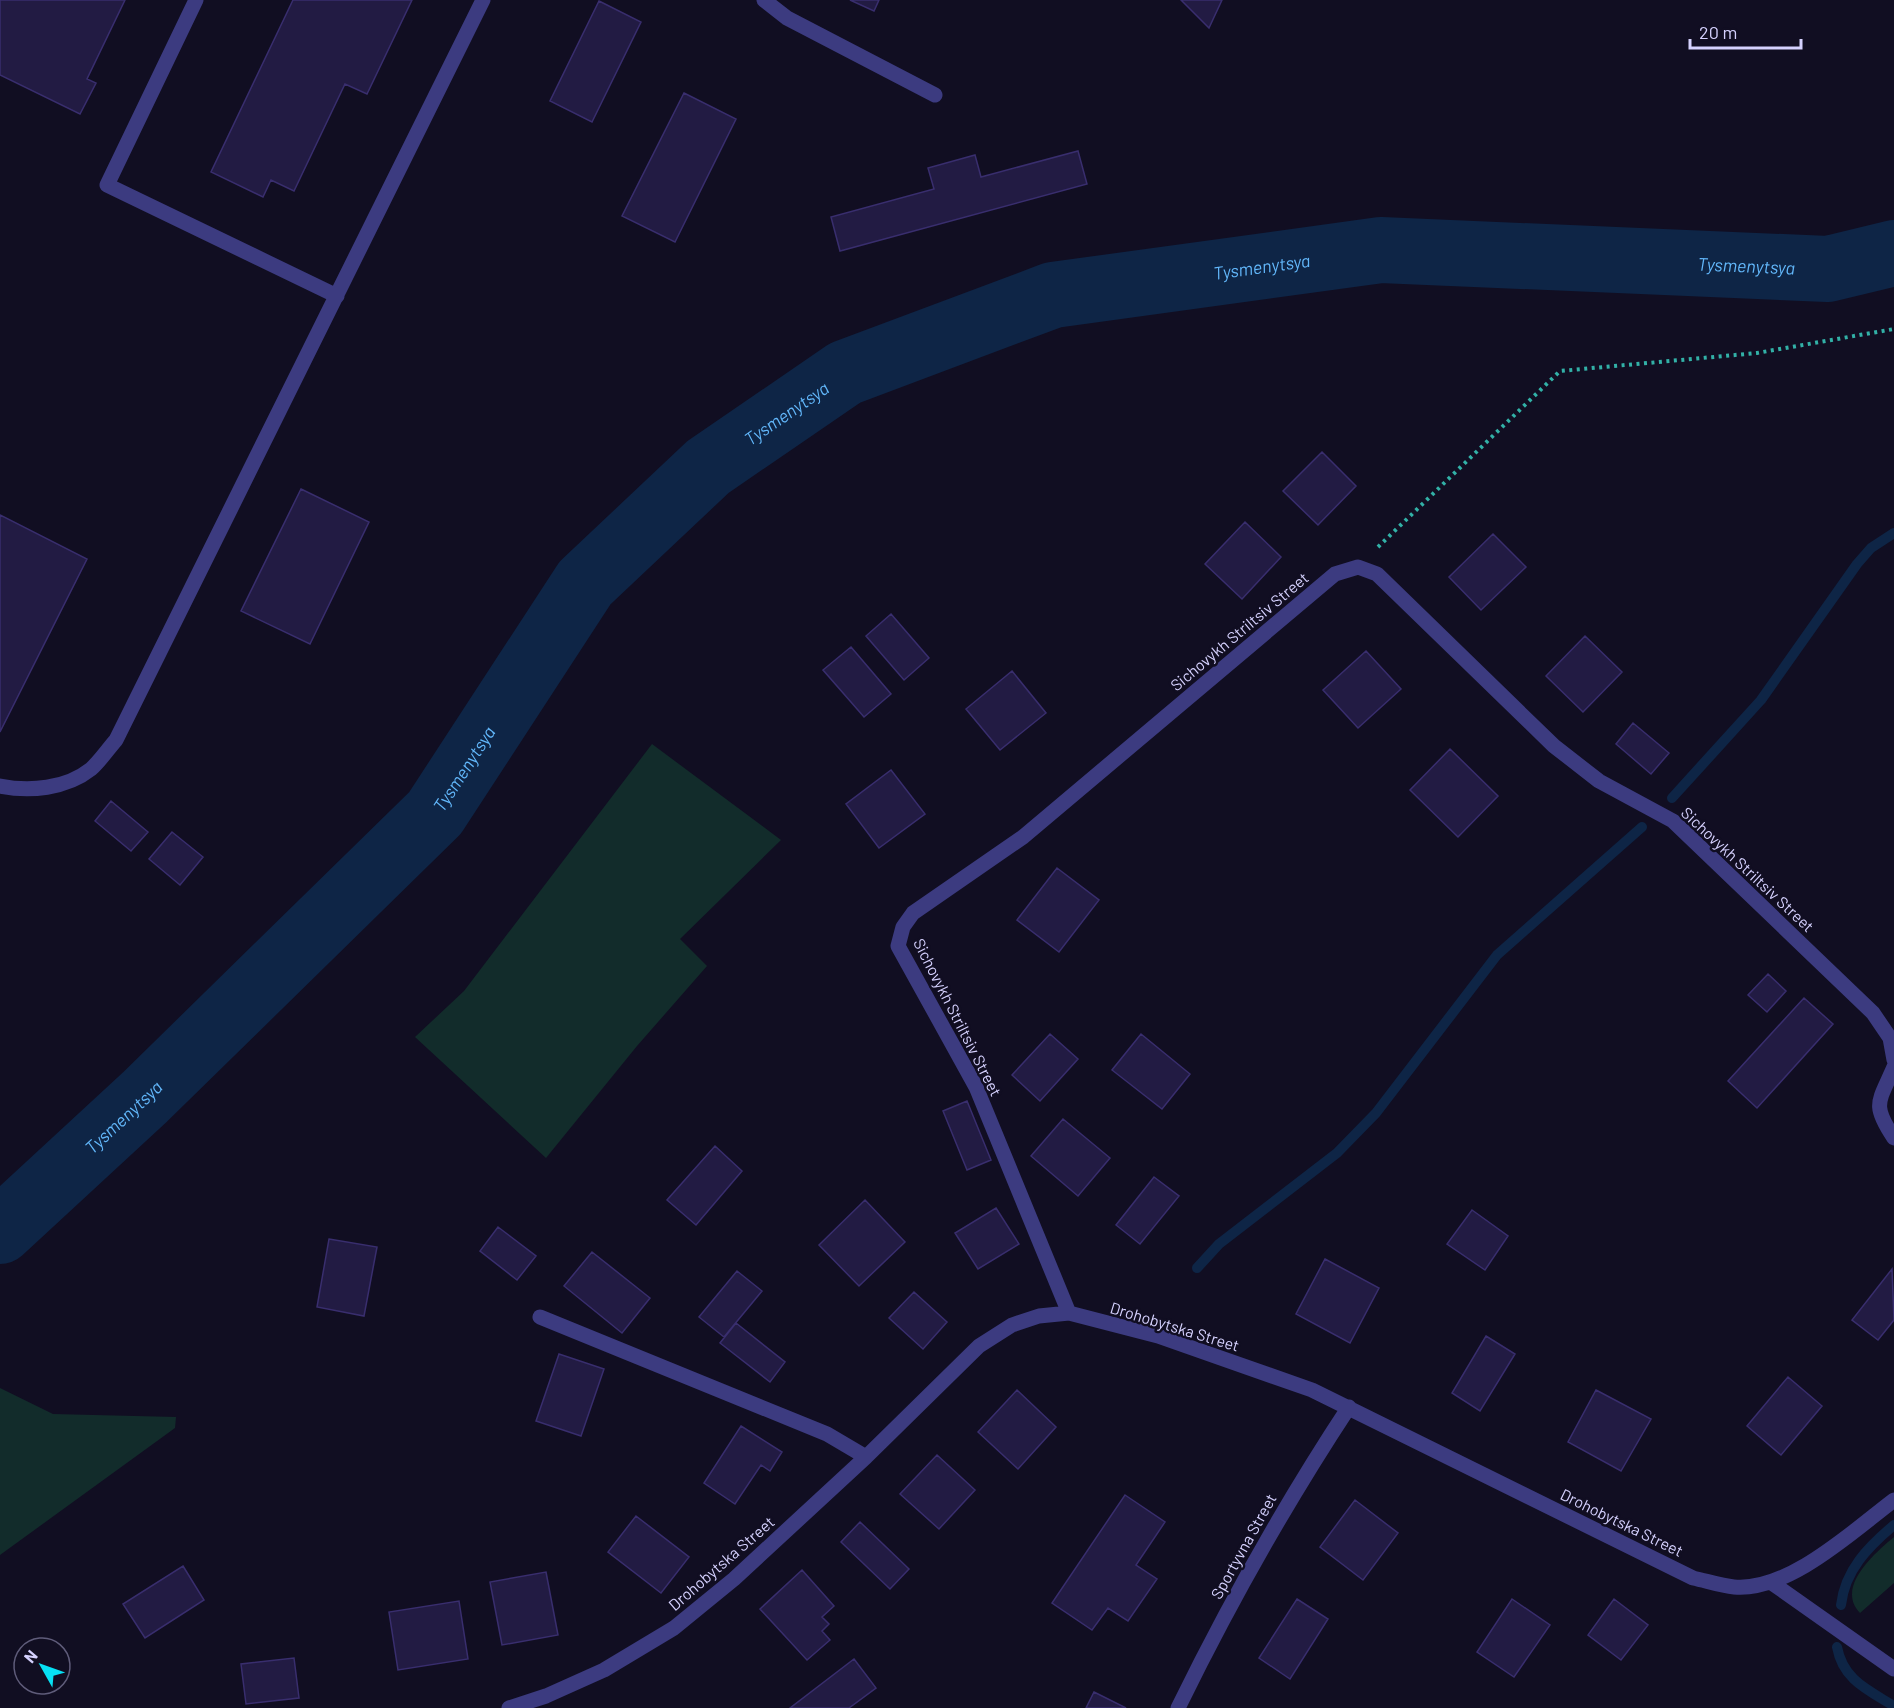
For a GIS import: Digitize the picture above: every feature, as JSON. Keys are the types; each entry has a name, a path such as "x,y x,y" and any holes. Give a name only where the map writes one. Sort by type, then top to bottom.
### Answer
{"street":[{"path":"196,0 107,185 337,296"},
{"path":"0,786 24,791 57,785 90,770 116,740 483,0"},
{"path":"764,0 787,18 934,95"},
{"name":"Sichovykh Striltsiv Street","path":"1069,1313 976,1087 898,946 903,927 913,913 1023,837 1335,574 1358,567 1377,574 1554,746 1599,781 1673,821 1873,1013 1890,1038 1894,1060"},
{"path":"1894,1067 1879,1103 1880,1118 1894,1138"},
{"name":"Drohobytska Street","path":"509,1708 546,1696 604,1670 674,1628 734,1579 866,1456 979,1346 1012,1325 1039,1316 1069,1313 1158,1336 1312,1390 1693,1578 1735,1587 1772,1583 1829,1550 1894,1500"},
{"path":"540,1317 827,1434 866,1456"},
{"name":"Sportyvna Street","path":"1178,1708 1285,1506 1349,1407"},
{"path":"1772,1583 1894,1669"}],"path":[{"path":"1358,567 1560,371 1757,353 1894,329"}],"green space":[{"path":"652,744 781,840 680,939 707,966 637,1046 546,1158 415,1037 464,991"},
{"path":"0,1388 53,1414 176,1417 175,1428 0,1555"},
{"path":"1894,1537 1894,1583 1860,1613 1854,1603 1852,1592 1855,1582 1868,1561"}],"building":[{"path":"0,0 125,0 87,79 96,83 80,114 0,75"},
{"path":"293,0 412,0 367,94 345,84 294,191 271,180 263,197 211,172"},
{"path":"850,0 879,0 874,11"},
{"path":"1181,0 1222,0 1209,28"},
{"path":"599,1 641,22 592,122 550,101"},
{"path":"684,93 736,119 675,242 622,216"},
{"path":"1078,151 1087,184 840,251 831,217 934,189 928,168 975,155 981,177"},
{"path":"1322,452 1356,486 1318,525 1283,491"},
{"path":"301,489 369,522 310,644 241,611"},
{"path":"0,515 87,559 0,732"},
{"path":"1245,522 1281,557 1242,599 1205,564"},
{"path":"1493,534 1526,567 1481,610 1449,577"},
{"path":"891,614 929,658 904,680 866,636"},
{"path":"1585,636 1622,672 1583,712 1546,676"},
{"path":"851,647 891,694 864,717 823,670"},
{"path":"1366,651 1401,689 1358,728 1323,690"},
{"path":"1012,671 1046,713 1000,750 966,709"},
{"path":"1633,723 1669,753 1651,774 1616,744"},
{"path":"1450,749 1498,796 1458,837 1410,790"},
{"path":"891,770 925,814 879,848 846,804"},
{"path":"111,801 148,832 131,851 95,821"},
{"path":"172,832 203,857 180,885 149,859"},
{"path":"1057,868 1099,900 1059,952 1017,920"},
{"path":"1768,974 1786,991 1767,1012 1748,995"},
{"path":"1804,998 1833,1024 1757,1108 1728,1081"},
{"path":"1050,1034 1078,1059 1040,1101 1012,1075"},
{"path":"1141,1034 1190,1074 1162,1109 1112,1070"},
{"path":"967,1101 991,1160 967,1170 943,1111"},
{"path":"1063,1119 1110,1158 1078,1196 1031,1156"},
{"path":"715,1146 742,1171 696,1225 667,1200"},
{"path":"1154,1177 1179,1196 1140,1244 1116,1225"},
{"path":"865,1200 905,1242 859,1286 819,1245"},
{"path":"996,1208 1019,1244 978,1269 955,1233"},
{"path":"1472,1210 1508,1236 1485,1270 1447,1244"},
{"path":"498,1227 536,1256 517,1280 480,1251"},
{"path":"329,1239 377,1247 364,1316 317,1307"},
{"path":"592,1252 650,1298 622,1333 564,1286"},
{"path":"1325,1259 1379,1288 1350,1343 1296,1314"},
{"path":"1892,1269 1894,1320 1878,1340 1852,1320"},
{"path":"737,1271 762,1291 724,1337 699,1317"},
{"path":"914,1292 947,1322 923,1349 889,1318"},
{"path":"736,1323 785,1362 770,1382 720,1343"},
{"path":"1486,1336 1515,1354 1480,1411 1452,1393"},
{"path":"559,1354 604,1369 581,1436 536,1421"},
{"path":"1788,1377 1822,1406 1781,1455 1747,1426"},
{"path":"1017,1390 1056,1427 1018,1469 978,1432"},
{"path":"1596,1390 1651,1419 1621,1471 1568,1442"},
{"path":"741,1426 782,1452 770,1471 761,1465 735,1504 704,1483"},
{"path":"937,1455 975,1490 939,1529 900,1494"},
{"path":"1125,1495 1165,1522 1136,1565 1157,1579 1128,1621 1108,1608 1092,1630 1052,1603"},
{"path":"1355,1500 1398,1533 1363,1580 1320,1547"},
{"path":"636,1516 689,1557 661,1593 608,1552"},
{"path":"860,1522 909,1569 890,1589 841,1542"},
{"path":"183,1566 204,1600 145,1638 123,1604"},
{"path":"802,1570 834,1606 822,1617 829,1624 822,1631 830,1640 807,1660 760,1609"},
{"path":"546,1572 558,1635 502,1645 490,1582"},
{"path":"1297,1599 1328,1619 1290,1679 1259,1658"},
{"path":"1512,1599 1550,1625 1514,1677 1477,1652"},
{"path":"1614,1599 1648,1625 1621,1660 1588,1635"},
{"path":"459,1601 468,1659 398,1670 389,1612"},
{"path":"294,1658 299,1698 246,1704 241,1664"},
{"path":"854,1659 876,1688 849,1708 790,1708"},
{"path":"1094,1692 1126,1708 1086,1708"}],"waterway":[{"name":"Tysmenytsya","path":"0,1231 145,1097 435,813 585,583 708,467 845,373 1053,295 1381,250 1828,269 1894,253"},
{"path":"1672,798 1761,700 1857,564 1871,548 1894,533"},
{"path":"1197,1268 1219,1244 1337,1153 1376,1113 1497,955 1642,827"},
{"path":"1841,1605 1847,1581 1859,1560 1894,1525"},
{"path":"1837,1647 1840,1658 1851,1676 1866,1689 1894,1706"}]}
